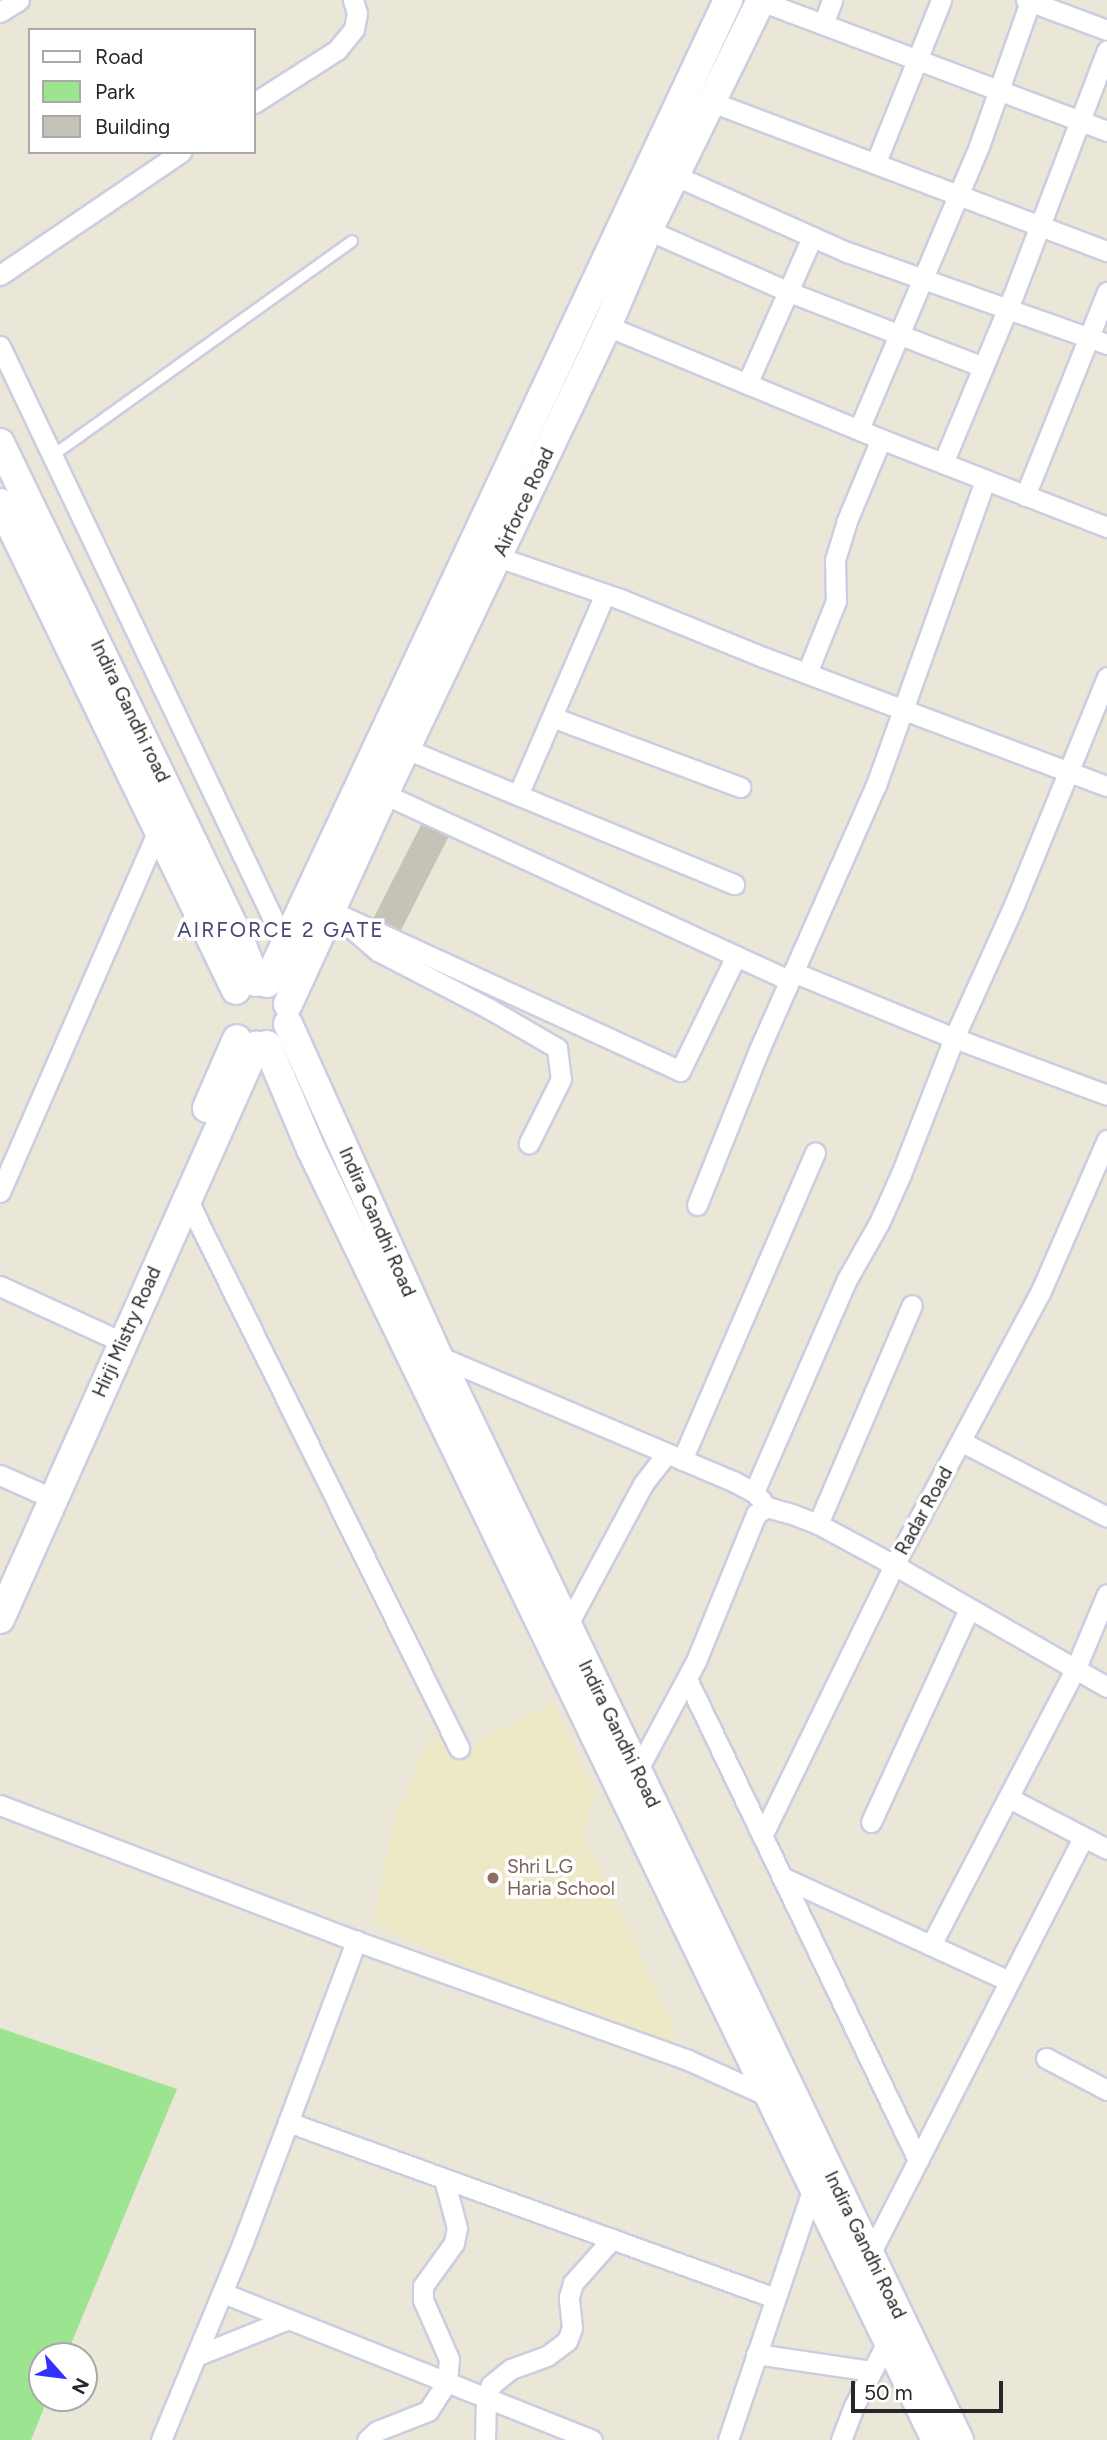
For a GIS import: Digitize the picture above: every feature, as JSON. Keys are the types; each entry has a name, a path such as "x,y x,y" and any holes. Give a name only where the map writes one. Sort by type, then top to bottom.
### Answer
{"main road":[{"name":"Airforce Road","path":"253,985 285,944 728,0"},
{"name":"Airforce Road","path":"288,1014 384,794 607,326 648,230 761,1"},
{"name":"Indira Gandhi road","path":"0,443 240,940 253,985"},
{"name":"Indira Gandhi road","path":"0,503 158,830 253,985"},
{"path":"253,985 284,995 288,1014 283,1034 253,1043 226,1021 229,999 253,985"},
{"name":"Indira Gandhi Road","path":"288,1014 438,1356 636,1771 779,2092 813,2187 959,2440"},
{"name":"Indira Gandhi Road","path":"253,1043 311,1149 779,2092 823,2159 869,2256 936,2440"},
{"name":"Hirji Mistry Road","path":"0,1619 114,1338 187,1199 253,1043"},
{"name":"Hirji Mistry Road","path":"0,1578 38,1492 253,1043"},
{"path":"813,2187 823,2159"}],"street":[{"path":"0,12 19,0"},
{"path":"256,102 337,50 354,29 357,13 353,0"},
{"path":"823,24 832,0"},
{"path":"876,162 942,0"},
{"path":"761,1 1107,131"},
{"path":"859,429 959,195 999,90 1028,1 1107,30"},
{"path":"943,463 1008,308 1107,50"},
{"path":"712,102 1107,251"},
{"path":"0,275 178,154"},
{"path":"676,176 811,236 923,281 1098,341"},
{"path":"648,230 789,292 983,367"},
{"path":"747,384 811,236"},
{"path":"1025,496 1098,341 1107,292"},
{"path":"607,326 881,439 1107,527"},
{"path":"0,346 285,944"},
{"path":"807,673 836,601 835,560 846,523 881,439"},
{"path":"697,1205 791,976 876,785 901,708 985,480"},
{"path":"498,557 606,594 1107,786"},
{"path":"518,795 606,594"},
{"path":"754,1492 846,1281 901,1174 954,1038 1014,905 1107,677"},
{"path":"552,717 740,787"},
{"path":"406,748 734,884"},
{"path":"384,794 736,956 1107,1095"},
{"path":"0,1192 158,830"},
{"path":"331,911 680,1071 736,956"},
{"path":"331,911 378,951 488,1008 557,1048 561,1079 529,1143"},
{"name":"Radar Road","path":"767,1507 818,1524 894,1565 1040,1293 1107,1140"},
{"path":"567,1626 643,1484 675,1457 815,1152"},
{"path":"187,1199 458,1748"},
{"path":"0,1286 114,1338"},
{"path":"818,1524 912,1305"},
{"path":"438,1356 754,1492 767,1507 756,1514 748,1529 687,1679 636,1771"},
{"path":"962,1442 1107,1517"},
{"path":"0,1475 38,1492"},
{"path":"762,1836 894,1565 1107,1688"},
{"path":"931,1945 1075,1670 1107,1594"},
{"path":"871,1822 969,1609"},
{"path":"687,1679 918,2160"},
{"path":"1009,1798 1107,1849"},
{"path":"0,1805 356,1941 779,2092"},
{"path":"869,2256 1083,1837"},
{"path":"782,1877 1009,1981"},
{"path":"162,2440 223,2293 356,1941"},
{"path":"1046,2058 1107,2090"},
{"path":"288,2123 775,2298"},
{"path":"367,2440 377,2431 428,2411 447,2382 449,2359 423,2300 423,2287 454,2243 457,2228 444,2179"},
{"path":"728,2440 813,2187"},
{"path":"485,2440 486,2398 499,2376 547,2356 567,2341 572,2328 569,2297 573,2283 612,2239"},
{"path":"223,2293 592,2440"},
{"path":"196,2356 288,2319"},
{"path":"841,2440 871,2371 894,2329"},
{"path":"757,2354 871,2371"}],"lane":[{"path":"52,456 352,241"}],"shaded area":[{"name":"Shri L.G Haria School","path":"553,1703 596,1796 583,1833 676,2031 661,2057 373,1923 395,1818 430,1737 466,1748"}],"green space":[{"path":"0,2028 177,2089 72,2342 28,2342 28,2412 42,2412 31,2440 0,2440"}],"building":[{"path":"424,819 451,833 400,932 374,918"}],"place":[{"name":"Shri L.G Haria School","path":"493,1878"}],"district":[{"name":"AIRFORCE 2 GATE","path":"281,930"}]}
